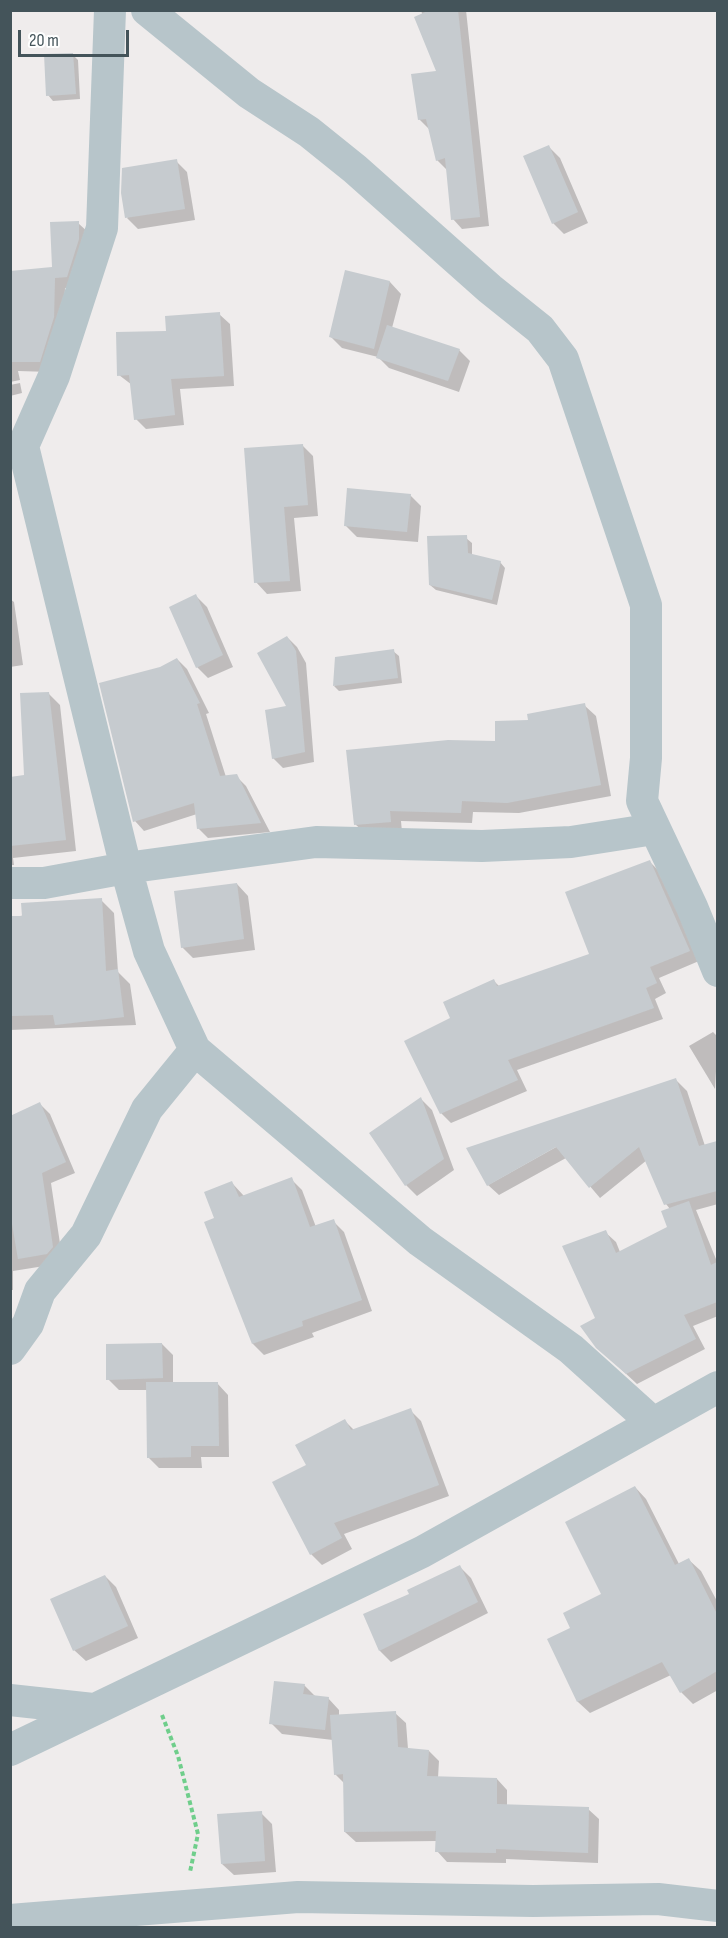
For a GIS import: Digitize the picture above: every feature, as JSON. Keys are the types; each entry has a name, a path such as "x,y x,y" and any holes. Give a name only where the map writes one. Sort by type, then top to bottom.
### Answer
{"street":[{"path":"110,10 102,228 54,376 17,435 149,951 195,1050 420,1241 571,1349 652,1422"},
{"path":"147,10 249,93 309,132 355,169 490,289 540,328 563,358 646,605 646,758 642,801 692,907 717,971"},
{"path":"10,883 44,883 126,868 316,842 482,846 571,842 654,829"},
{"path":"10,1349 28,1324 40,1291 86,1235 147,1110 195,1050"},
{"path":"10,1750 422,1552 717,1387"},
{"path":"10,1700 93,1709"},
{"path":"10,1920 54,1922 182,1905 298,1897 417,1897 533,1901 658,1899 717,1906"}],"path":[{"path":"149,1682 178,1756 198,1834 182,1905"}],"building":[{"path":"430,10 458,10 480,217 451,220 445,158 436,161 426,119 418,120 411,74 436,71 414,17"},
{"path":"73,53 76,94 46,96 44,54"},
{"path":"549,145 578,212 552,224 523,156"},
{"path":"177,159 185,209 125,218 121,193 122,168"},
{"path":"79,221 79,239 67,277 55,278 54,317 40,362 10,362 10,271 52,267 50,222"},
{"path":"345,270 390,281 374,349 329,337"},
{"path":"220,312 224,376 171,379 175,415 134,420 129,375 117,376 116,332 166,331 165,316"},
{"path":"387,325 460,349 448,381 376,358"},
{"path":"303,444 308,505 284,507 290,581 254,583 244,448"},
{"path":"347,488 411,494 407,532 344,526"},
{"path":"467,535 468,553 501,561 492,600 429,585 427,536"},
{"path":"196,594 223,655 196,668 169,607"},
{"path":"287,636 296,651 305,752 272,759 265,710 286,706 257,653"},
{"path":"394,649 398,678 333,686 335,657"},
{"path":"177,658 200,703 197,704 220,776 237,774 261,823 197,829 194,803 133,822 99,683 160,667"},
{"path":"49,692 66,840 10,846 10,777 24,775 20,693"},
{"path":"585,703 601,785 507,803 462,801 461,813 390,811 391,822 354,825 346,750 448,740 495,741 495,721 528,720 527,714"},
{"path":"650,860 690,951 650,967 657,983 646,988 654,1008 508,1060 518,1080 440,1114 404,1041 450,1018 443,1002 494,979 497,986 589,954 565,892"},
{"path":"237,883 244,939 181,948 174,891"},
{"path":"102,898 106,971 118,969 124,1017 55,1025 53,1015 10,1016 10,916 22,916 21,903"},
{"path":"676,1078 699,1146 717,1141 717,1191 664,1205 639,1147 589,1188 556,1147 487,1186 466,1148"},
{"path":"421,1097 444,1159 405,1186 369,1133"},
{"path":"40,1102 66,1162 42,1173 53,1247 47,1254 18,1259 10,1212 10,1116"},
{"path":"292,1177 310,1227 334,1219 362,1300 302,1321 303,1326 252,1344 204,1222 214,1218 204,1192 232,1181 239,1197"},
{"path":"689,1201 711,1265 717,1262 717,1302 684,1315 696,1339 626,1374 596,1348 580,1326 595,1318 562,1246 606,1230 616,1253 667,1227 661,1211"},
{"path":"162,1343 163,1378 106,1380 106,1344"},
{"path":"146,1382 218,1382 219,1446 191,1446 191,1457 147,1458"},
{"path":"411,1408 439,1485 334,1523 342,1538 310,1555 272,1482 306,1465 295,1445 345,1419 351,1430"},
{"path":"635,1486 675,1565 689,1558 717,1614 717,1671 680,1693 662,1662 577,1702 547,1639 570,1628 563,1613 601,1594 565,1522"},
{"path":"460,1565 478,1602 379,1651 363,1614 409,1594 407,1590"},
{"path":"105,1575 128,1626 73,1651 50,1599"},
{"path":"274,1681 305,1684 303,1694 329,1697 325,1730 269,1724"},
{"path":"396,1711 398,1747 429,1750 427,1776 497,1778 497,1804 589,1807 588,1853 496,1849 496,1853 435,1852 436,1831 344,1832 343,1774 334,1775 330,1715"},
{"path":"262,1811 265,1861 221,1864 217,1814"}]}
